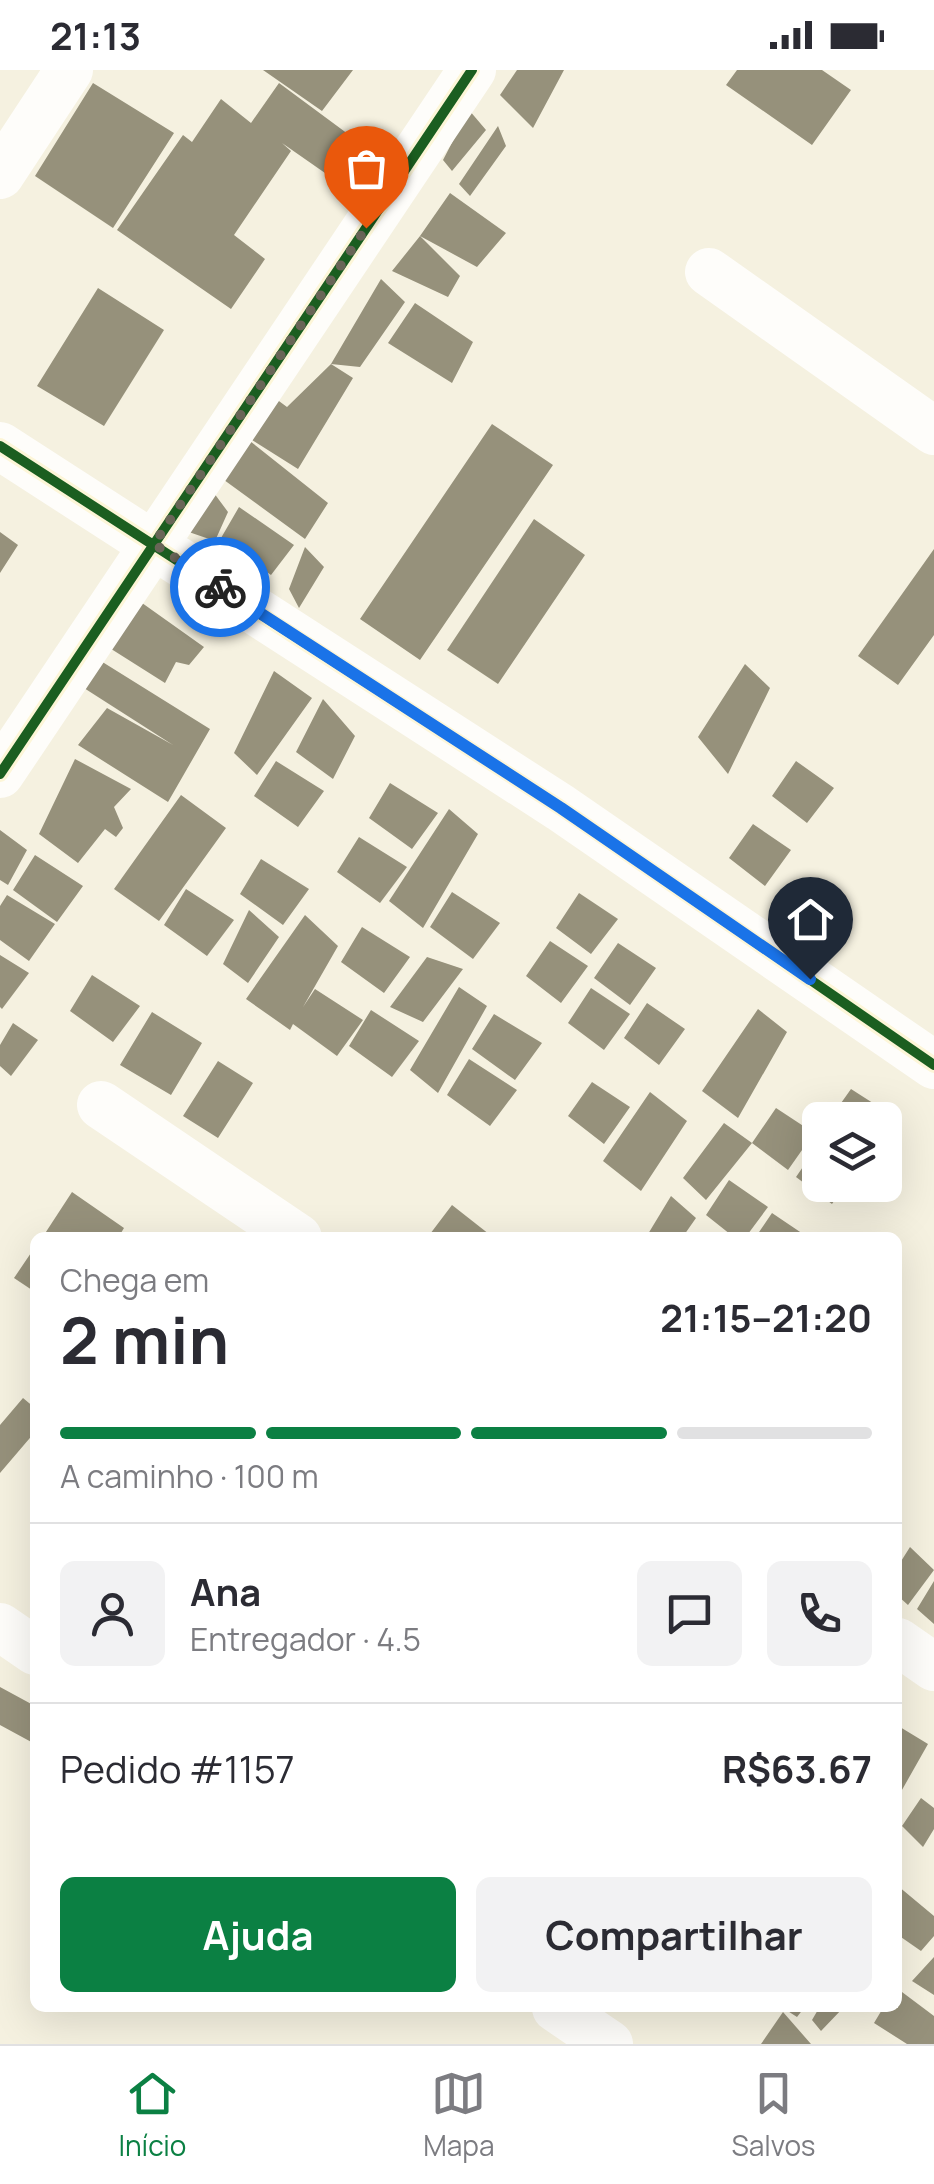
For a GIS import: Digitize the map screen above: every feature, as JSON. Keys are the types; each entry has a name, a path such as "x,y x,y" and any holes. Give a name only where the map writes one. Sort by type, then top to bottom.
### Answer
{"street":[{"path":"0,174 69,70"},
{"path":"0,774 472,70"},
{"path":"709,272 934,431"},
{"path":"0,446 561,808 934,1065"},
{"path":"101,1105 289,1232"},
{"path":"0,1628 30,1648"},
{"path":"902,1645 934,1667"},
{"path":"562,2012 609,2044"}],"building":[{"path":"263,70 353,70 322,111"},
{"path":"517,70 564,70 533,128 500,95"},
{"path":"737,70 822,70 851,90 812,145 726,85"},
{"path":"93,83 174,133 113,228 35,176"},
{"path":"279,83 352,137 325,173 282,143 291,151 234,235 265,259 231,309 117,230 183,135 192,142 221,99 251,123"},
{"path":"469,110 486,130 452,171 443,160"},
{"path":"498,126 506,146 470,196 459,184"},
{"path":"450,193 506,233 477,267 420,236"},
{"path":"420,236 460,276 448,297 392,271"},
{"path":"381,279 405,302 360,367 331,364"},
{"path":"98,288 164,330 104,426 37,386"},
{"path":"415,303 473,342 452,383 388,343"},
{"path":"331,364 353,378 298,469 236,430 264,390 287,407"},
{"path":"492,424 553,465 420,660 360,619"},
{"path":"236,430 328,503 305,539 209,469"},
{"path":"208,485 228,512 215,541 183,530"},
{"path":"239,507 294,545 271,575 221,538"},
{"path":"534,519 585,555 498,684 447,650"},
{"path":"0,532 18,545 0,573"},
{"path":"305,547 324,567 299,608 289,589"},
{"path":"934,549 934,635 898,685 858,656"},
{"path":"128,593 204,647 189,665 176,662 165,683 97,640"},
{"path":"88,653 210,729 168,802 78,745 107,708 173,745 73,681"},
{"path":"745,664 770,688 728,774 698,737"},
{"path":"274,671 312,698 257,775 234,753"},
{"path":"323,699 355,736 333,779 296,752"},
{"path":"75,759 131,789 114,807 123,828 116,837 105,829 78,863 39,834"},
{"path":"276,761 324,791 298,827 254,796"},
{"path":"796,761 834,788 807,823 772,796"},
{"path":"390,783 438,813 412,849 369,818"},
{"path":"181,795 226,828 159,921 114,889"},
{"path":"449,809 478,834 423,928 389,901"},
{"path":"753,824 791,850 765,886 729,858"},
{"path":"0,830 27,850 8,885 0,880"},
{"path":"359,837 407,867 380,903 337,872"},
{"path":"35,855 83,886 57,922 13,890"},
{"path":"261,859 309,889 283,925 240,894"},
{"path":"186,889 234,920 207,956 164,925"},
{"path":"452,892 500,923 473,959 430,927"},
{"path":"579,893 618,919 591,954 556,928"},
{"path":"7,895 55,924 29,961 0,940 0,906"},
{"path":"249,910 279,937 248,983 223,964"},
{"path":"305,915 338,946 303,1007 315,989 363,1020 337,1056 293,1024 290,1030 246,999"},
{"path":"362,927 410,957 384,993 341,962"},
{"path":"550,941 588,966 561,1003 526,976"},
{"path":"618,943 656,968 630,1005 594,978"},
{"path":"0,955 29,973 2,1009 0,1007"},
{"path":"427,957 463,969 423,1022 390,1007"},
{"path":"92,975 140,1006 113,1042 70,1011"},
{"path":"459,987 487,1006 438,1093 410,1070"},
{"path":"591,988 630,1014 604,1050 568,1023"},
{"path":"647,1003 685,1029 659,1065 624,1038"},
{"path":"758,1009 787,1032 738,1118 702,1091"},
{"path":"371,1010 419,1041 392,1077 349,1046"},
{"path":"152,1012 202,1043 171,1095 120,1065"},
{"path":"494,1014 542,1043 515,1080 472,1049"},
{"path":"13,1023 38,1040 11,1076 0,1066 0,1045"},
{"path":"469,1059 517,1090 490,1126 447,1095"},
{"path":"218,1061 253,1083 218,1138 183,1116"},
{"path":"592,1082 630,1107 604,1144 568,1116"},
{"path":"851,1089 871,1102 842,1102"},
{"path":"650,1092 687,1121 641,1191 603,1161"},
{"path":"776,1108 802,1125 802,1150 788,1170 752,1143"},
{"path":"724,1123 752,1143 706,1200 683,1178"},
{"path":"729,1180 768,1207 749,1232 727,1232 706,1215"},
{"path":"72,1192 124,1228 122,1232 46,1232"},
{"path":"671,1196 696,1218 686,1232 649,1232"},
{"path":"452,1205 486,1232 432,1232"},
{"path":"772,1213 800,1232 759,1232"},
{"path":"30,1254 30,1289 14,1278"},
{"path":"23,1398 30,1404 30,1438 0,1473 0,1425"},
{"path":"910,1547 934,1570 908,1605 902,1600 902,1560"},
{"path":"934,1581 934,1624 917,1609"},
{"path":"0,1687 30,1703 30,1741 0,1725"},
{"path":"902,1728 928,1744 902,1790"},
{"path":"921,1798 934,1808 934,1829 923,1847 902,1826"},
{"path":"902,1889 934,1916 934,1936 921,1951 902,1938"},
{"path":"934,1957 934,1995 912,1981"},
{"path":"902,1992 934,2016 934,2044 907,2044 874,2023 881,2012 902,2012"},
{"path":"783,2012 811,2044 761,2044"},
{"path":"817,2012 839,2012 821,2031 812,2020"}],"cycle path":[{"path":"0,774 472,70"},
{"path":"0,446 561,808 934,1065"}],"way so far":[{"path":"220,587 154,544 366,228"}],"route":[{"path":"220,587 561,808 810,979"}]}
